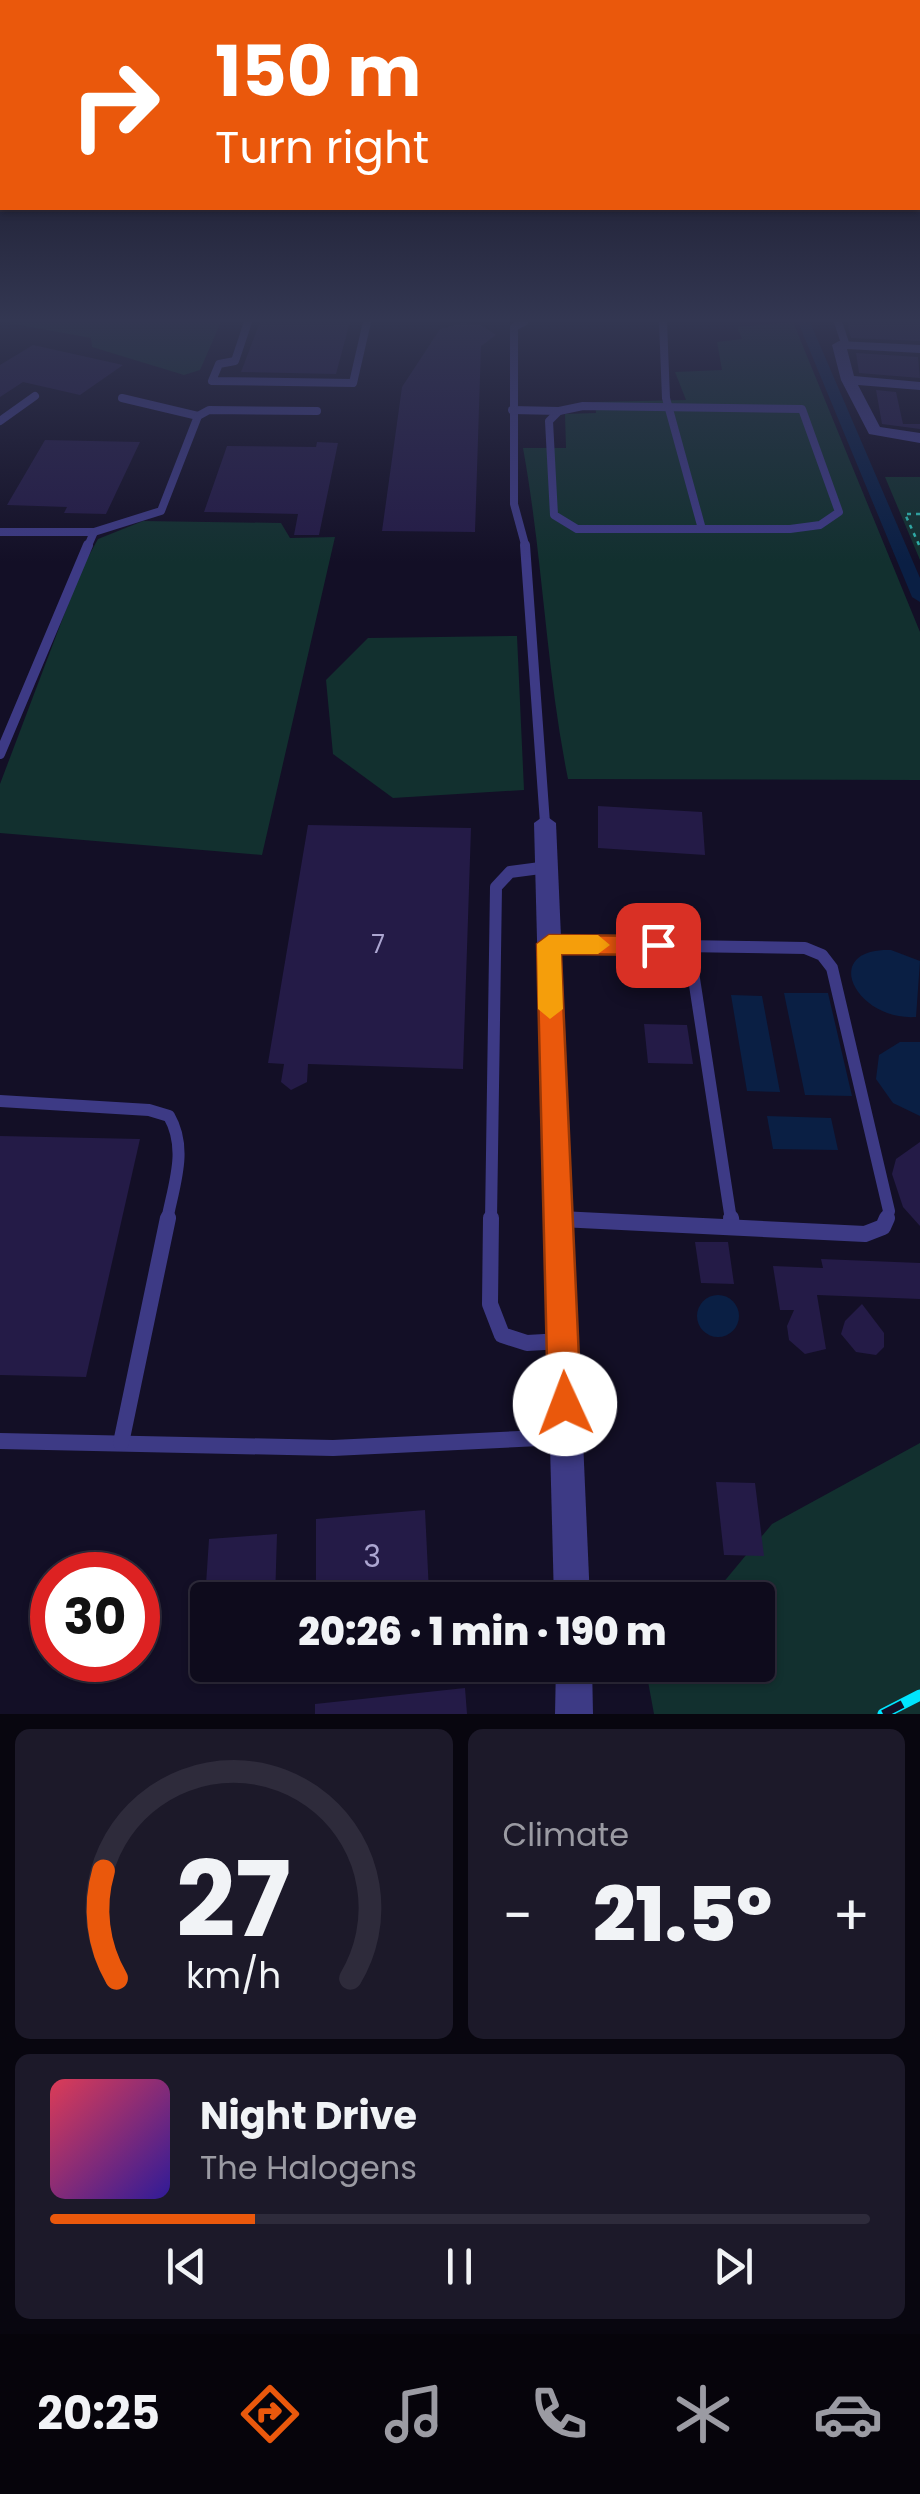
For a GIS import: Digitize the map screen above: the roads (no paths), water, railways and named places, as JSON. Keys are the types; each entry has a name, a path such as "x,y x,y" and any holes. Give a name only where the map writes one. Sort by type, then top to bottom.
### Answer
{"street":[{"path":"859,402 874,431 920,438"},
{"path":"545,823 571,1582"},
{"path":"574,1682 574,1714"}],"lane":[{"path":"0,421 27,402"},
{"path":"139,402 198,416"},
{"path":"512,402 514,504 527,553 545,823"},
{"path":"668,402 702,529"},
{"path":"512,410 583,406 802,408 840,512 820,525 790,529 577,529 554,515 549,421 560,410"},
{"path":"0,532 94,532 161,511 198,416 209,410 317,411"},
{"path":"0,754 94,532"},
{"path":"548,866 510,872 496,886 490,1304 502,1334 528,1342 562,1341"},
{"path":"549,944 805,948 822,955 832,968 889,1212 883,1227 865,1234 556,1218"},
{"path":"689,946 732,1228"},
{"path":"0,1101 149,1110 169,1116 179,1133 180,1157 121,1442"},
{"path":"0,1441 333,1448 566,1436"}],"water":[{"path":"891,950 920,961 916,1017 876,1008 854,984 851,971 856,960 869,952"},
{"path":"784,993 828,993 852,1096 805,1095"},
{"path":"731,995 762,996 780,1092 747,1091"},
{"path":"900,1042 920,1042 920,1116 893,1103 876,1079 879,1055"},
{"path":"767,1116 831,1118 838,1150 773,1149"},
{"path":"718,1295 733,1301 739,1316 733,1331 718,1337 703,1331 697,1316 703,1301"}],"waterway":[{"path":"838,402 920,597"}],"railway":[{"path":"883,1714 920,1695"}]}
